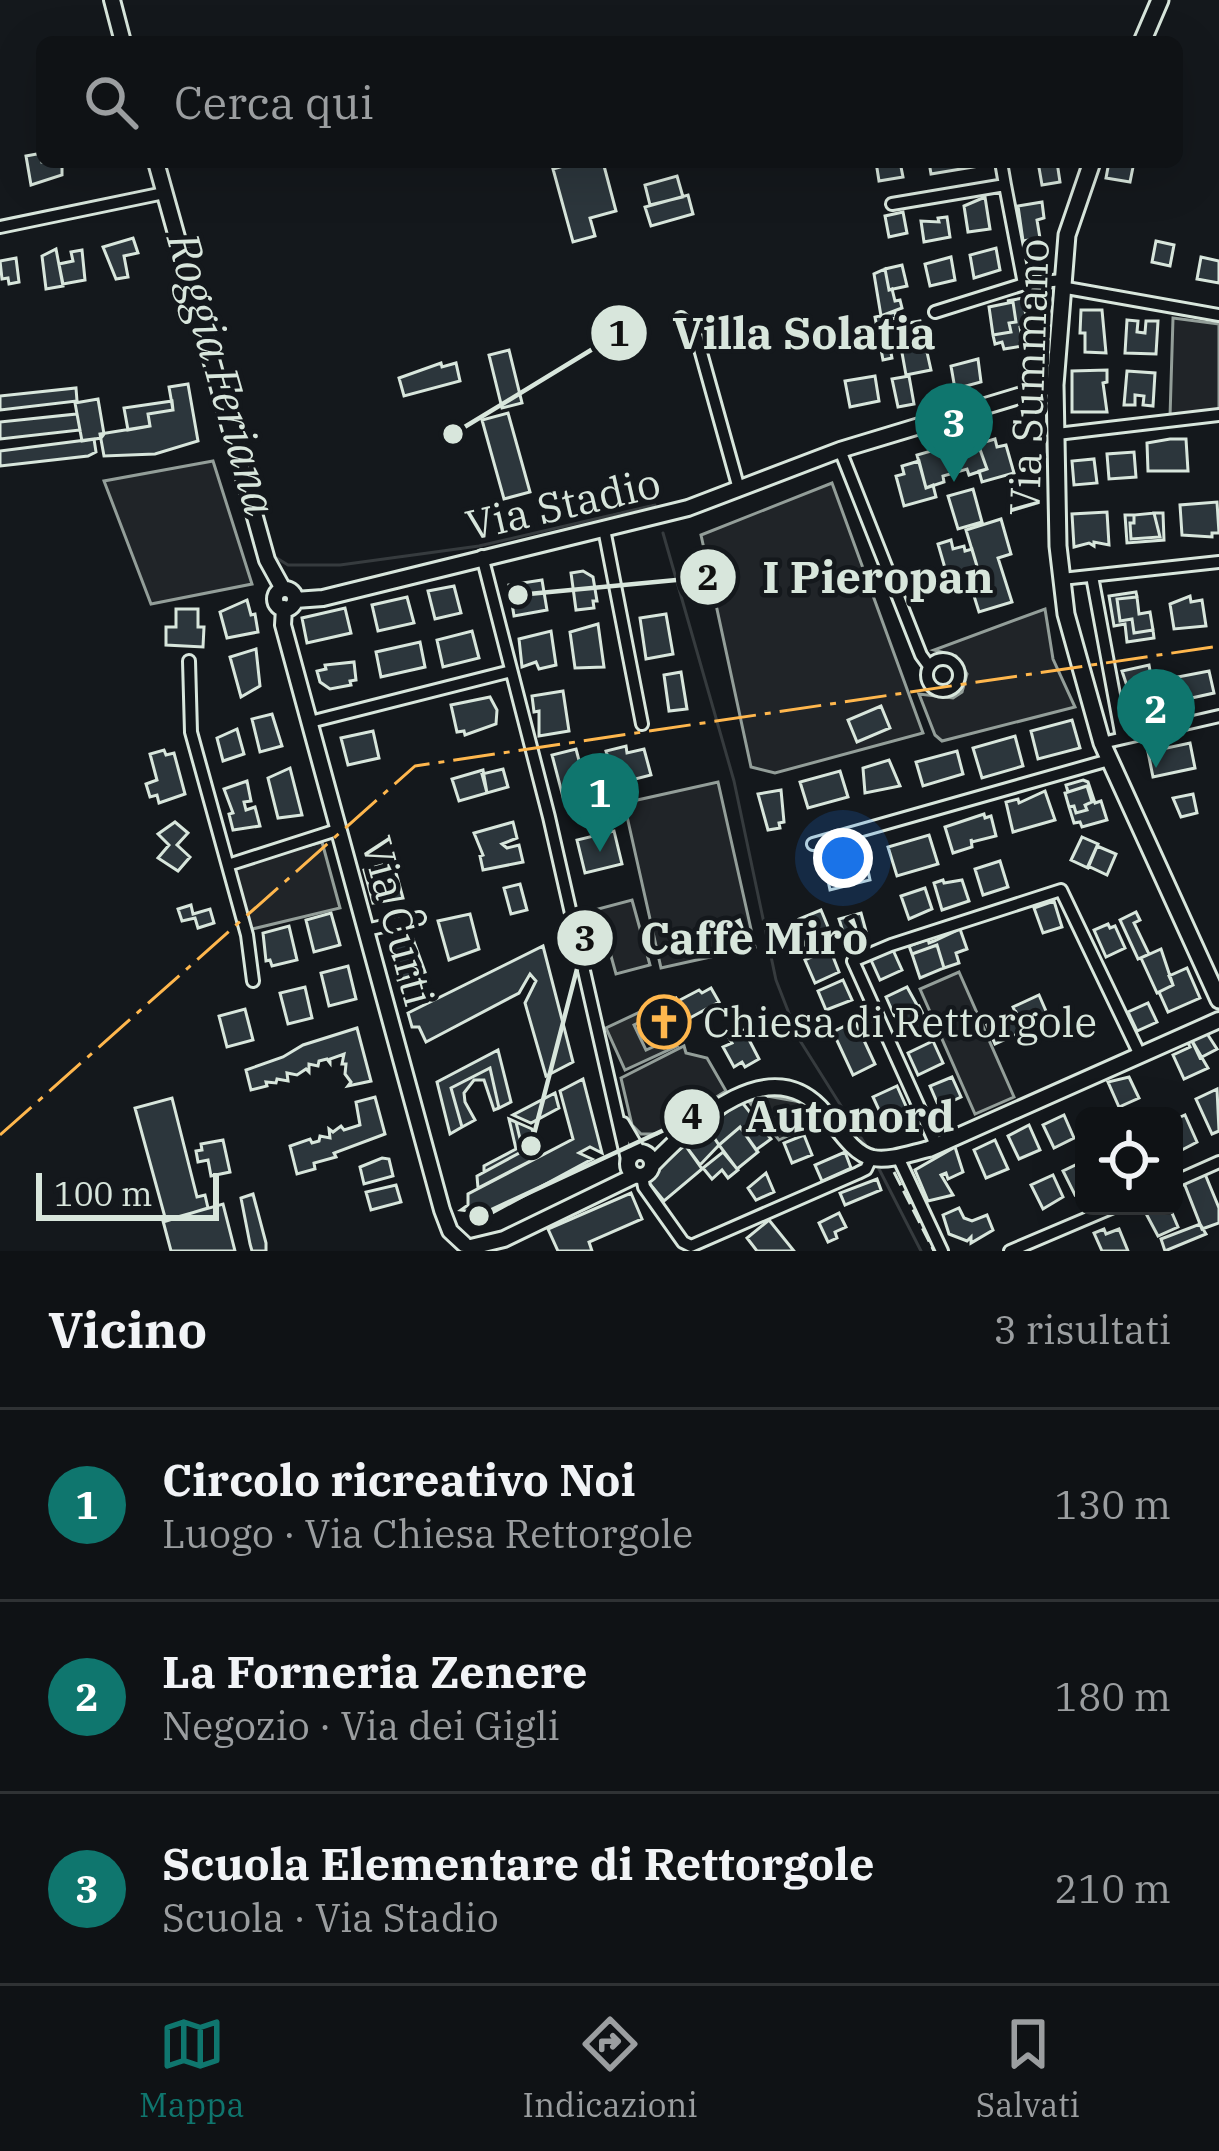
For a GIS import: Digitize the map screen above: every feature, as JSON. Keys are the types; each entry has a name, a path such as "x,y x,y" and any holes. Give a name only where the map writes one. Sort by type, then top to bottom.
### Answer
{"main road":[{"path":"1145,36 1160,0"},
{"name":"Via Summano","path":"1090,168 1067,235 1055,385 1062,580 1075,656 1106,752 1219,1000"}],"street":[{"path":"112,0 121,36"},
{"name":"Via Curti","path":"158,168 267,560 287,599 283,626 442,1210 450,1232 470,1248"},
{"path":"1001,168 1024,284"},
{"path":"892,205 1005,185"},
{"path":"0,227 164,194"},
{"path":"935,312 1024,284 1062,284 1219,315"},
{"path":"682,318 695,331 740,489"},
{"name":"Via Stadio","path":"287,599 323,598 688,508 840,450 1055,385"},
{"path":"1057,434 1219,415"},
{"path":"840,450 929,666"},
{"path":"604,529 641,724"},
{"path":"482,556 615,1110 644,1187 682,1242 691,1246 858,1173 871,1158"},
{"path":"1062,580 1219,562"},
{"path":"1092,576 1122,738"},
{"path":"189,661 190,732 248,935 253,981"},
{"path":"310,722 511,670"},
{"path":"813,844 1106,752 1122,738 1219,716"},
{"path":"228,865 340,829"},
{"path":"936,1145 854,961 1060,890 1140,1055"},
{"path":"366,930 419,917"},
{"path":"448,1251 499,1245 604,1190 756,1088 779,1084 801,1090 861,1153 871,1158 894,1157 936,1145 1219,1020"},
{"path":"894,1157 942,1251"},
{"path":"1183,1178 1219,1162"},
{"path":"1010,1251 1095,1215"}],"shaded area":[{"path":"1173,318 1219,324 1219,411 1170,417"},
{"path":"213,461 252,584 151,604 104,481"},
{"path":"832,483 923,733 775,773 751,767 701,535"},
{"path":"1045,609 1053,659 1075,707 942,741 935,735 919,694 953,698 962,692 967,674 956,656 934,650"},
{"path":"718,782 755,947 661,968 624,803"},
{"path":"322,842 340,908 244,931 230,866"},
{"path":"632,900 650,965 616,974 598,909"},
{"path":"959,972 1014,1097 975,1114 920,989"},
{"path":"659,1003 663,1011 634,1025 646,1050 673,1038 677,1046 625,1070 606,1028"},
{"path":"684,1046 686,1053 707,1058 726,1091 657,1134 641,1134 632,1125 621,1078"},
{"path":"767,1096 801,1102 818,1122 779,1140 750,1103"}],"building":[{"path":"36,154 36,168 62,168 62,175 31,185 26,156"},
{"path":"605,168 616,211 590,218 595,236 573,242 553,169"},
{"path":"877,168 901,168 903,177 879,181"},
{"path":"930,168 967,168 931,174"},
{"path":"1039,168 1058,168 1060,182 1042,185"},
{"path":"1108,168 1133,168 1130,182 1106,178"},
{"path":"677,176 683,197 650,205 645,185"},
{"path":"688,195 693,214 651,226 645,207"},
{"path":"985,197 990,229 968,232 964,206"},
{"path":"1042,202 1044,218 1037,220 1040,238 1023,241 1018,206"},
{"path":"903,212 907,233 889,237 885,216"},
{"path":"947,217 950,237 924,242 921,221 939,222 938,218"},
{"path":"133,238 138,253 124,256 128,277 116,279 103,247"},
{"path":"1156,241 1174,245 1170,266 1152,262"},
{"path":"996,248 1000,270 974,278 970,255"},
{"path":"56,249 63,286 46,289 42,256"},
{"path":"82,250 85,280 63,284 59,264 73,261 71,252"},
{"path":"951,257 955,280 930,286 925,264"},
{"path":"1201,257 1219,261 1219,283 1197,279"},
{"path":"16,258 19,282 9,284 8,278 2,279 0,261"},
{"path":"902,265 907,286 889,290 885,269"},
{"path":"885,269 889,290 902,308 881,316 874,274"},
{"path":"1023,298 1027,322 1020,327 1023,346 1004,349 1002,342 995,344 993,335 1011,332 1009,323 1016,322 1013,302 1007,301"},
{"path":"1013,302 1016,322 1009,323 1011,332 993,335 989,307"},
{"path":"1081,310 1102,310 1106,353 1085,352"},
{"path":"895,312 896,318 891,319 894,331 887,332 892,358 883,360 875,317"},
{"path":"1127,320 1138,321 1137,332 1145,333 1146,321 1158,321 1156,354 1125,353"},
{"path":"920,321 931,370 906,375 897,325"},
{"path":"509,350 522,403 502,408 489,355"},
{"path":"978,359 981,382 955,389 951,366"},
{"path":"441,363 442,367 456,363 460,381 404,396 399,378"},
{"path":"1107,370 1103,383 1107,412 1072,412 1072,371"},
{"path":"1127,371 1155,373 1153,406 1143,405 1144,396 1135,395 1135,405 1124,405"},
{"path":"875,376 879,401 850,407 845,381"},
{"path":"909,376 914,404 898,407 892,379"},
{"path":"188,384 198,441 155,454 104,456 100,434 150,426 148,414 173,410 169,387"},
{"path":"76,388 77,401 0,410 0,396"},
{"path":"98,399 104,434 82,441 75,403"},
{"path":"172,401 173,410 148,414 150,426 128,430 124,408"},
{"path":"508,413 530,492 504,499 482,420"},
{"path":"77,414 80,430 0,439 0,422"},
{"path":"976,438 987,469 943,476 944,482 926,488 917,455"},
{"path":"94,439 96,452 88,456 0,466 0,451"},
{"path":"995,439 997,447 1006,445 1014,473 982,482 979,471 987,469 978,444"},
{"path":"1186,439 1188,471 1148,471 1147,443"},
{"path":"1134,452 1136,477 1109,479 1107,454"},
{"path":"1094,459 1097,483 1074,485 1072,461"},
{"path":"919,461 926,488 933,485 936,497 904,506 896,476 904,474 902,466"},
{"path":"973,489 982,522 958,529 948,496"},
{"path":"1217,502 1219,533 1212,537 1182,535 1180,505"},
{"path":"1107,512 1109,545 1094,542 1094,546 1074,547 1072,514"},
{"path":"1154,513 1163,513 1164,540 1127,543 1125,515 1134,515 1131,539 1160,537"},
{"path":"1154,513 1160,537 1131,539 1134,515"},
{"path":"1001,519 1011,554 998,558 1012,602 979,612 969,580 980,576 966,530"},
{"path":"951,540 953,549 972,549 980,576 949,582 938,544"},
{"path":"583,571 593,577 597,601 593,601 594,608 576,610 571,573"},
{"path":"542,580 547,610 514,616 509,585"},
{"path":"454,586 461,613 435,619 428,591"},
{"path":"1136,592 1137,597 1117,599 1120,621 1132,619 1134,633 1153,630 1154,638 1127,642 1125,624 1114,626 1109,596"},
{"path":"1190,596 1191,602 1202,600 1206,626 1174,629 1170,604"},
{"path":"407,597 414,623 378,631 372,605"},
{"path":"1137,597 1139,614 1150,612 1153,630 1134,633 1132,619 1120,621 1117,599"},
{"path":"247,600 258,632 227,638 220,612"},
{"path":"345,608 351,633 307,643 302,618"},
{"path":"176,609 198,609 198,627 204,627 203,647 166,645 166,627 176,627"},
{"path":"666,614 673,654 646,659 640,618"},
{"path":"598,624 604,667 575,668 570,632"},
{"path":"472,631 479,658 443,667 437,640"},
{"path":"551,631 556,665 539,669 536,662 522,667 519,639"},
{"path":"420,642 425,667 381,677 376,652"},
{"path":"256,649 260,686 241,697 230,657"},
{"path":"354,662 356,680 351,685 330,689 320,682 317,671 326,669 325,665"},
{"path":"1149,665 1152,682 1209,671 1214,693 1160,705 1153,705 1152,697 1132,701 1122,671"},
{"path":"681,672 687,709 669,711 664,675"},
{"path":"563,691 569,731 539,736 539,711 534,712 532,696"},
{"path":"490,697 497,710 496,724 465,735 457,732 451,705"},
{"path":"881,706 890,728 857,742 848,720"},
{"path":"272,714 282,746 260,752 252,719"},
{"path":"1072,720 1080,748 1038,759 1031,731"},
{"path":"237,729 244,754 223,761 217,738"},
{"path":"373,731 379,758 348,765 341,738"},
{"path":"1015,736 1023,766 982,778 973,748"},
{"path":"1190,743 1195,768 1153,777 1148,752"},
{"path":"626,746 627,753 644,749 651,775 616,784 606,751"},
{"path":"576,749 587,791 563,797 552,755"},
{"path":"164,750 166,755 174,753 185,794 159,803 157,795 150,797 146,784 157,780 150,754"},
{"path":"957,751 963,774 923,786 916,762"},
{"path":"889,760 900,786 865,793 863,768"},
{"path":"290,768 302,815 278,818 268,778"},
{"path":"503,769 508,787 487,793 482,774"},
{"path":"483,770 487,793 459,801 452,779"},
{"path":"840,771 848,797 808,808 800,782"},
{"path":"247,781 251,801 244,802 246,810 255,807 260,826 233,830 229,814 233,813 224,789"},
{"path":"1088,782 1095,803 1101,801 1107,820 1082,827 1074,823 1069,807 1074,806 1076,813 1087,810 1085,805 1092,802 1087,786 1068,792 1066,785"},
{"path":"1087,786 1092,802 1085,805 1087,810 1076,813 1065,793"},
{"path":"781,790 784,822 768,830 758,794"},
{"path":"1045,791 1055,820 1013,832 1006,802 1018,799 1019,803"},
{"path":"1193,794 1197,813 1181,817 1173,798"},
{"path":"991,816 996,836 971,839 972,847 953,853 945,827"},
{"path":"175,822 188,833 177,845 190,857 178,871 158,858 169,845 158,834"},
{"path":"513,822 517,838 502,844 507,848 519,845 523,862 483,870 474,833"},
{"path":"614,831 622,864 585,873 577,840"},
{"path":"929,835 938,864 897,876 888,847"},
{"path":"1082,837 1098,844 1088,868 1071,860"},
{"path":"1097,846 1116,854 1107,875 1088,866"},
{"path":"865,856 870,880 830,890 825,866"},
{"path":"1000,861 1008,887 983,895 975,869"},
{"path":"393,862 403,898 373,903 364,870"},
{"path":"962,880 969,901 942,910 934,883"},
{"path":"520,884 527,910 511,914 504,888"},
{"path":"925,888 932,909 909,919 901,896"},
{"path":"1054,901 1062,927 1043,933 1034,908"},
{"path":"191,905 193,914 210,909 214,923 198,928 195,918 182,921 178,909"},
{"path":"821,910 833,939 811,949 799,933 804,931 799,919"},
{"path":"1136,912 1140,920 1134,923 1149,954 1138,959 1120,920"},
{"path":"331,913 340,945 314,952 306,920"},
{"path":"861,913 867,935 846,941 839,919"},
{"path":"470,914 479,949 449,960 438,921"},
{"path":"289,926 297,960 272,966 266,961 263,933"},
{"path":"1115,926 1125,948 1106,957 1094,930"},
{"path":"960,929 967,949 956,953 959,963 944,968 937,945 912,954 909,946"},
{"path":"413,939 425,972 398,980 387,947"},
{"path":"937,945 944,968 920,978 912,954"},
{"path":"543,946 573,1062 546,1076 525,1003 536,981 530,974 519,993 426,1042 419,1027 412,1027 408,1013"},
{"path":"830,949 839,972 815,983 805,960"},
{"path":"1161,949 1173,985 1157,993 1141,958"},
{"path":"893,950 902,970 880,980 871,960"},
{"path":"348,966 356,999 329,1006 321,973"},
{"path":"1187,968 1200,998 1168,1012 1159,992 1173,985 1169,976"},
{"path":"843,980 852,1000 826,1010 818,991"},
{"path":"305,987 312,1018 288,1024 280,993"},
{"path":"907,987 917,1005 894,1015 886,997"},
{"path":"711,988 719,1002 688,1019 678,1001"},
{"path":"1039,995 1049,1018 1023,1029 1013,1007"},
{"name":"Chiesa di Rettorgole","path":"676,998 688,1019 649,1041 640,1025 666,1011 662,1005"},
{"path":"1148,1003 1157,1022 1137,1031 1128,1012"},
{"path":"919,1006 929,1026 905,1038 896,1017"},
{"path":"245,1009 253,1040 227,1047 219,1016"},
{"path":"1016,1012 1024,1031 995,1044 987,1025"},
{"path":"855,1021 875,1064 853,1075 833,1032"},
{"path":"357,1028 371,1081 348,1086 344,1054 330,1063 327,1059 318,1066 309,1064 309,1072 287,1073 288,1081 277,1079 251,1090 246,1070"},
{"path":"744,1030 759,1059 734,1067 723,1047"},
{"path":"1206,1032 1217,1049 1200,1058 1191,1039"},
{"path":"1191,1039 1208,1068 1184,1079 1173,1055 1190,1047 1187,1041"},
{"path":"933,1041 943,1063 918,1075 908,1053"},
{"path":"498,1050 511,1102 499,1108 490,1068 451,1088 462,1127 450,1134 437,1082"},
{"path":"490,1068 499,1108 494,1110 484,1080 474,1080 464,1093 475,1120 462,1127 451,1088"},
{"path":"952,1077 961,1097 939,1107 930,1086"},
{"path":"1129,1077 1139,1098 1119,1107 1108,1082"},
{"path":"583,1079 602,1153 590,1147 579,1153 592,1159 472,1224 469,1211 461,1210 468,1205 468,1194 573,1139 560,1091"},
{"path":"897,1086 909,1113 885,1123 873,1097"},
{"path":"1217,1089 1219,1131 1212,1134 1196,1099"},
{"path":"555,1093 559,1108 531,1123 513,1115"},
{"path":"375,1097 385,1134 334,1153 336,1157 314,1163 315,1169 297,1174 290,1146 319,1141 320,1136 330,1138 329,1129 360,1125 356,1102"},
{"path":"172,1098 197,1197 205,1195 208,1208 166,1221 135,1108"},
{"path":"741,1101 771,1139 756,1150 740,1127 719,1145 707,1127"},
{"path":"1064,1115 1074,1138 1054,1148 1043,1125"},
{"path":"1183,1116 1197,1142 1183,1149"},
{"path":"509,1119 516,1122 523,1151 484,1172 484,1166 516,1149"},
{"path":"516,1122 532,1129 538,1157 478,1188 477,1176 523,1151"},
{"path":"1029,1125 1040,1150 1019,1159 1008,1136"},
{"path":"707,1127 719,1145 700,1165 685,1145"},
{"path":"740,1127 758,1152 737,1169 719,1145"},
{"path":"804,1135 812,1155 792,1163 784,1143"},
{"path":"223,1140 230,1172 211,1176 208,1160 198,1162 196,1151 202,1150 201,1144"},
{"path":"995,1140 1008,1169 986,1178 974,1150"},
{"path":"685,1145 702,1169 664,1201 645,1178"},
{"path":"955,1147 963,1172 948,1179 946,1173 941,1175 953,1195 928,1201 915,1170"},
{"path":"723,1152 738,1170 728,1178 722,1170 712,1179 703,1168"},
{"path":"845,1152 851,1168 822,1181 815,1165"},
{"path":"389,1159 393,1176 364,1184 360,1167"},
{"path":"1075,1165 1075,1195 1063,1171"},
{"path":"766,1173 774,1192 756,1200 748,1188"},
{"path":"1205,1174 1219,1208 1219,1223 1202,1229 1184,1183"},
{"path":"1053,1175 1063,1197 1043,1209 1031,1185"},
{"path":"877,1179 881,1190 845,1205 840,1193"},
{"path":"396,1185 401,1202 371,1210 366,1192"},
{"path":"631,1193 642,1219 589,1242 592,1251 558,1251 548,1229"},
{"path":"253,1194 266,1251 252,1251 250,1244 241,1198"},
{"path":"223,1204 235,1251 171,1251 163,1221"},
{"path":"959,1208 972,1221 987,1215 993,1230 971,1243 971,1237 967,1241 949,1234 943,1215"},
{"path":"839,1213 846,1227 828,1242 819,1223"},
{"path":"1147,1215 1173,1215 1178,1227 1158,1236"},
{"path":"769,1220 794,1251 757,1251 747,1238"},
{"path":"1200,1224 1206,1234 1165,1251 1161,1239"},
{"path":"1104,1229 1106,1234 1119,1229 1128,1251 1102,1251 1094,1233"}],"waterway":[{"name":"Roggia Feriana","path":"124,19 128,36"},
{"name":"Roggia Feriana","path":"166,168 201,299"},
{"name":"Roggia Feriana","path":"269,545 275,557 288,565 340,565 479,546 655,505"},
{"name":"Roggia Feriana","path":"663,533 734,781 776,980 799,1039 870,1152"},
{"name":"Roggia Feriana","path":"877,1165 921,1251"}],"fence":[{"path":"894,1172 934,1251"}],"power":[{"path":"0,1135 415,766 1219,646"}],"place":[{"name":"Villa Solatia","path":"453,434"},
{"name":"Scuola Elementare di Rettorgole","path":"954,482"},
{"name":"I Pieropan","path":"518,595"},
{"name":"La Forneria Zenere","path":"1156,768"},
{"name":"Circolo ricreativo Noi","path":"600,852"},
{"name":"Chiesa di Rettorgole","path":"664,1022"},
{"name":"Caffè Mirò","path":"531,1146"},
{"name":"Autonord","path":"479,1216"}]}
